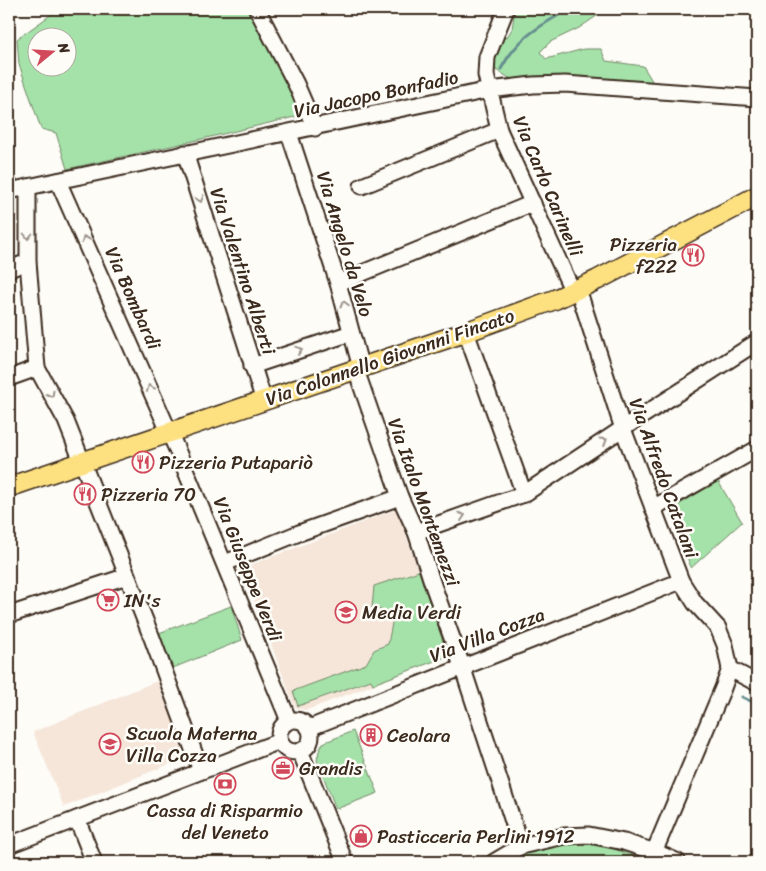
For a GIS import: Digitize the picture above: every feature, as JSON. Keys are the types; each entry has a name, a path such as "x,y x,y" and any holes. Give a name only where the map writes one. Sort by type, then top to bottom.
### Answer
{"main road":[{"name":"Via Colonnello Giovanni Fincato","path":"9,488 466,332 575,291 757,196"}],"street":[{"path":"257,9 296,84 315,128"},
{"name":"Via Carlo Carinelli","path":"506,9 487,57 486,75 499,130 575,291"},
{"name":"Via Jacopo Bonfadio","path":"9,192 185,153 315,128 490,90 533,85 565,84 757,98"},
{"path":"362,186 499,130"},
{"name":"Via Angelo da Velo","path":"289,133 338,283 358,369"},
{"name":"Via Valentino Alberti","path":"185,153 264,401"},
{"name":"Via Bombardi","path":"58,180 170,433"},
{"path":"28,187 28,262 37,368 66,421 201,771"},
{"path":"338,283 533,204"},
{"path":"9,269 28,262"},
{"name":"Via Alfredo Catalani","path":"575,291 623,429 681,581 695,603 718,628 725,645 730,669"},
{"path":"466,332 524,494"},
{"name":"Via Colonnello Giovanni Fincato","path":"252,366 351,333"},
{"path":"416,532 524,494 757,342"},
{"path":"9,378 37,368"},
{"name":"Via Italo Montemezzi","path":"358,369 400,497 416,532 462,666 521,846"},
{"name":"Via Giuseppe Verdi","path":"170,433 289,721"},
{"path":"653,508 757,449"},
{"path":"225,563 400,497"},
{"path":"9,615 127,576"},
{"name":"Via Villa Cozza","path":"309,728 681,581"},
{"path":"653,857 730,669 757,683"},
{"path":"300,720 309,728 311,739 305,748 300,751 288,750 280,741 280,731 285,723 289,721 300,720"},
{"path":"9,845 280,741"},
{"path":"300,751 345,862"},
{"path":"77,819 94,862"},
{"path":"494,862 521,846 564,836 589,835 624,842 653,857 678,862"}],"shaded area":[{"name":"Media Verdi","path":"397,509 448,656 307,710 298,709 294,705 242,568"},
{"name":"Scuola Materna Villa Cozza","path":"157,681 187,757 64,807 33,732"}],"green space":[{"path":"59,9 261,9 303,115 67,169 56,133 41,129 19,64 17,39 28,31 28,78 78,78 78,28 32,28"},
{"path":"515,9 607,9 579,28 550,42 540,52 546,59 584,49 601,49 606,61 643,66 654,84 558,76 511,79 496,70 491,63 497,44 507,37 512,29"},
{"path":"718,481 742,522 691,568 670,510"},
{"path":"419,571 448,656 373,684 371,680 298,706 293,691 366,664 374,650 388,644 394,613 372,608 374,586"},
{"path":"231,606 242,640 173,668 159,633"},
{"path":"353,731 378,793 336,809 317,760 323,743"},
{"path":"594,842 637,857 634,862 506,862 514,856 568,843"}],"waterway":[{"path":"501,69 522,40 569,9"},
{"path":"742,697 757,704"}],"place":[{"name":"Pizzeria f222","path":"693,255"},
{"name":"Pizzeria Putapariò","path":"143,462"},
{"name":"Pizzeria 70","path":"85,494"},
{"name":"IN's","path":"108,600"},
{"name":"Media Verdi","path":"346,612"},
{"name":"Ceolara","path":"371,735"},
{"name":"Scuola Materna Villa Cozza","path":"110,744"},
{"name":"Grandis","path":"283,768"},
{"name":"Cassa di Risparmio del Veneto","path":"225,784"},
{"name":"Pasticceria Perlini 1912","path":"361,836"}]}
